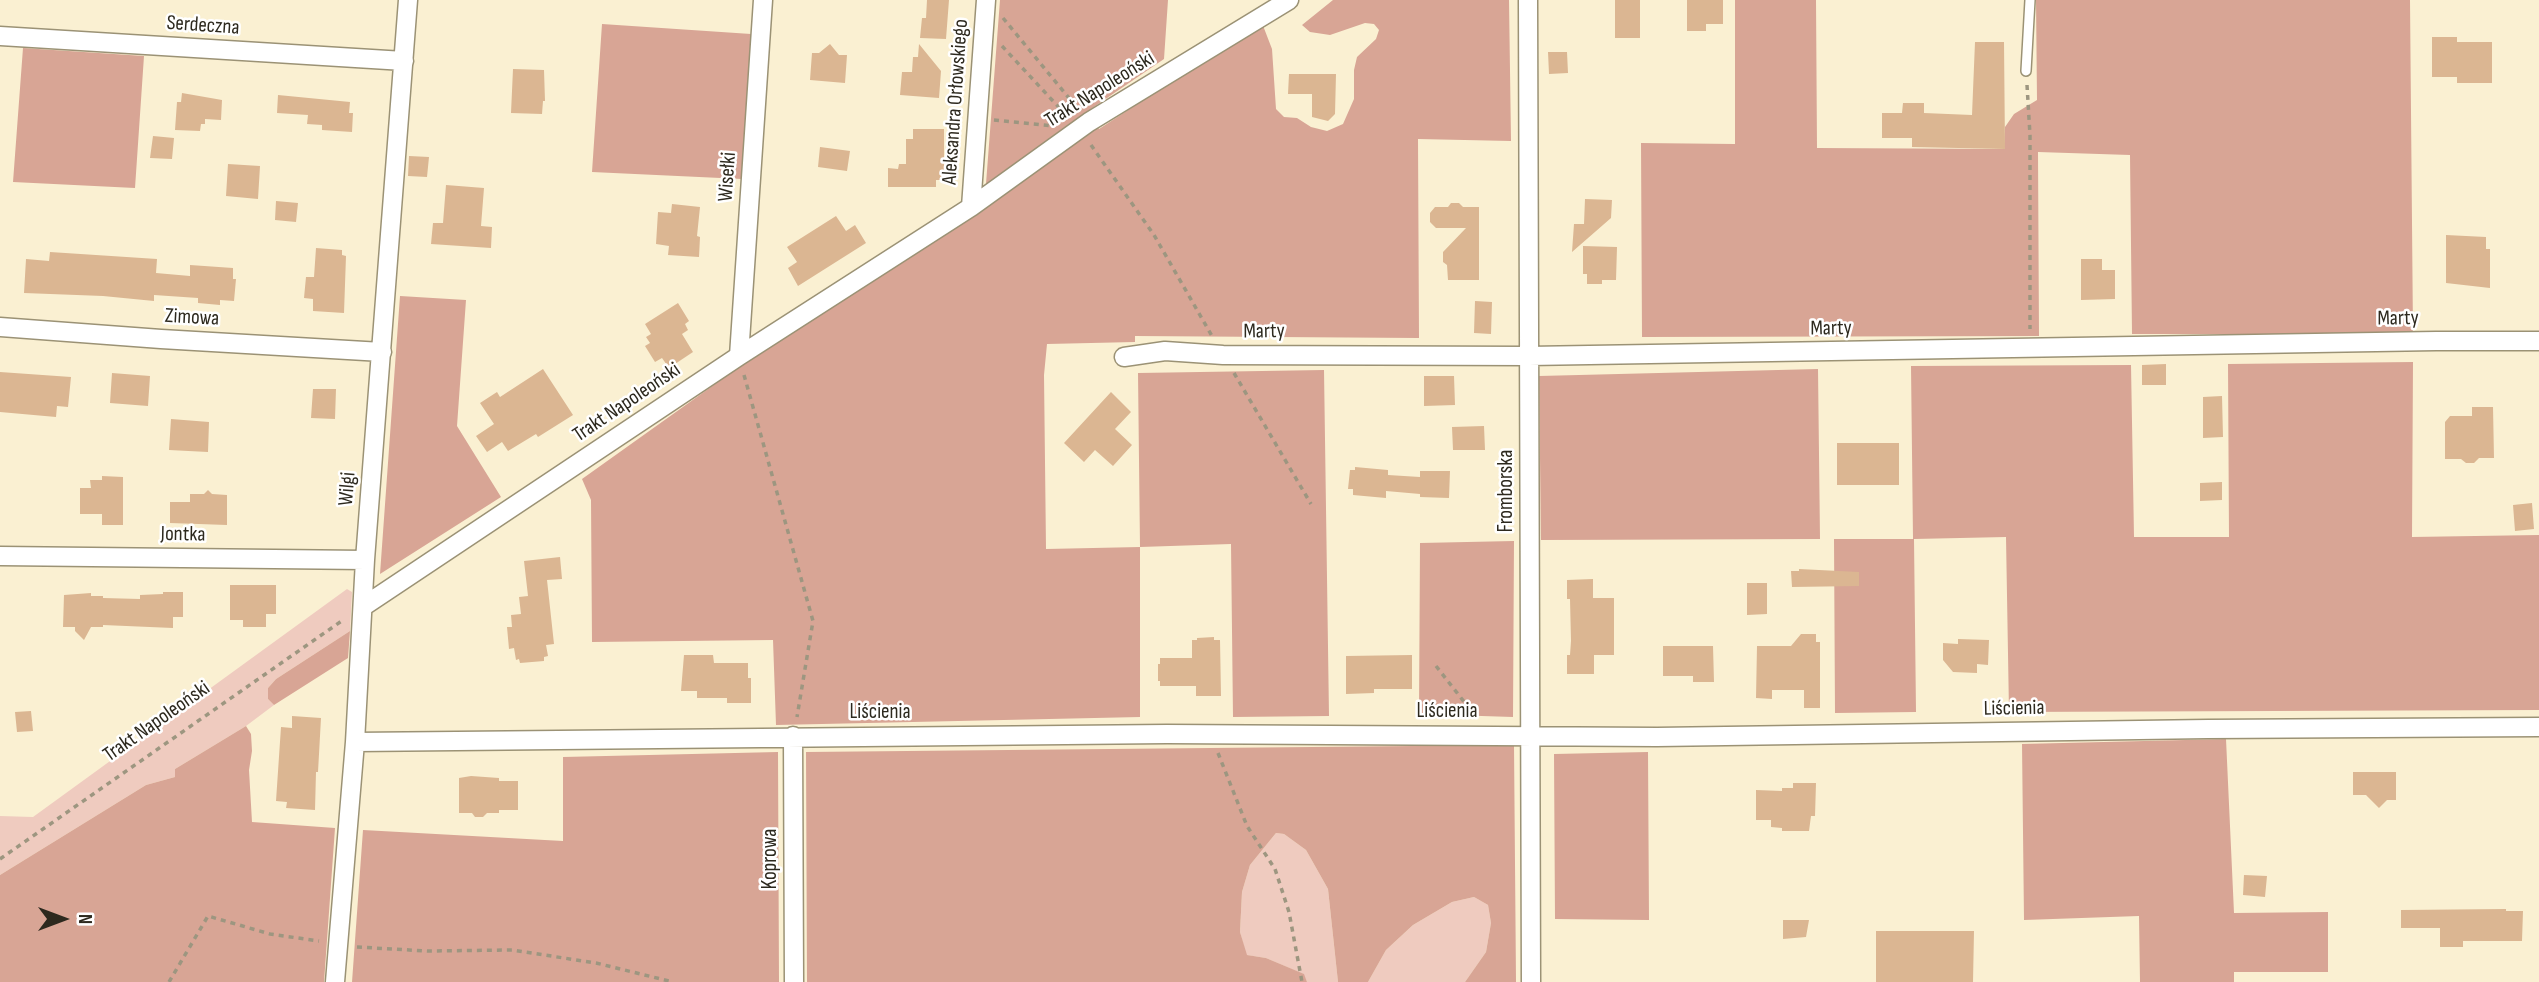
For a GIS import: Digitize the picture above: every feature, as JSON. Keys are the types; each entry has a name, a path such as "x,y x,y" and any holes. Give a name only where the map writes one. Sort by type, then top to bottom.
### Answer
{"street":[{"name":"Wilgi","path":"335,982 355,742 365,560 408,0"},
{"name":"Wisełki","path":"738,356 763,0"},
{"name":"Trakt Napoleoński","path":"364,606 738,356 971,207 1084,125 1289,0"},
{"name":"Fromborska","path":"1528,0 1531,982"},
{"name":"Aleksandra Orłowskiego","path":"971,207 985,26 992,5"},
{"name":"Serdeczna","path":"0,36 404,61"},
{"name":"Zimowa","path":"0,327 382,352"},
{"name":"Marty","path":"1124,357 1165,351 1223,355 1529,356 2539,341"},
{"name":"Jontka","path":"0,556 365,560"},
{"name":"Liścienia","path":"355,742 1210,734 1530,737 2539,727"},
{"name":"Koprowa","path":"793,736 794,982"}],"lane":[{"path":"2026,71 2030,0"}],"path":[{"path":"992,5 1084,125 1154,235 1311,504"},
{"path":"985,26 1035,83 1084,125"},
{"path":"2026,71 2030,135 2030,348"},
{"path":"978,118 1084,125"},
{"path":"738,356 813,621 793,736"},
{"name":"Trakt Napoleoński","path":"0,859 364,606"},
{"path":"1436,666 1490,735"},
{"path":"1210,734 1247,826 1275,869 1289,912 1302,982"},
{"path":"169,982 208,916 270,934 369,949 512,950 596,963 673,982"}],"shaded area":[{"path":"1000,0 1168,0 1164,59 1088,111 1099,129 1262,23 1272,49 1276,109 1284,117 1297,118 1311,127 1327,131 1343,124 1354,99 1357,57 1376,39 1379,30 1374,24 1365,23 1330,35 1310,32 1302,25 1333,0 1509,0 1511,141 1418,139 1419,338 1135,336 1135,342 1047,344 1044,375 1046,549 1140,547 1140,717 776,725 773,640 592,642 591,500 582,479 739,367 984,210"},
{"path":"1735,0 1816,0 1817,148 2004,149 2005,127 2014,114 2037,100 2036,0 2410,0 2413,334 2132,334 2130,155 2038,152 2039,336 1642,337 1641,143 1735,144"},
{"path":"602,24 751,34 742,179 592,172"},
{"path":"23,48 144,56 135,188 13,182"},
{"path":"400,296 466,300 457,426 501,497 380,574"},
{"path":"2413,362 2412,537 2539,535 2539,710 2009,712 2006,537 1914,539 1916,712 1835,713 1834,539 1913,539 1911,366 2131,365 2134,537 2229,537 2228,364"},
{"path":"1818,369 1820,539 1541,540 1539,376"},
{"path":"1324,370 1329,716 1233,717 1231,544 1140,547 1138,373"},
{"path":"1514,541 1513,717 1419,714 1420,543"},
{"path":"347,589 352,592 350,631 276,679 268,688 268,699 274,705 246,726 175,769 175,777 146,785 0,875 0,816 33,817"},
{"path":"350,631 348,658 274,705 268,699 268,688 276,679"},
{"path":"246,726 251,734 249,770 252,822 335,828 324,982 0,982 0,875 146,785 175,777 175,769"},
{"path":"2226,739 2234,913 2328,912 2328,972 2234,972 2234,982 2140,982 2139,916 2024,920 2022,744"},
{"path":"1514,745 1516,982 1465,982 1486,952 1491,923 1488,905 1474,897 1452,902 1413,925 1386,950 1368,982 1338,982 1328,889 1306,850 1284,834 1276,833 1250,865 1242,892 1240,932 1247,955 1266,958 1304,974 1307,982 807,982 806,752"},
{"path":"778,752 779,982 352,982 363,830 563,841 563,757"},
{"path":"1648,752 1649,920 1555,919 1554,754"},
{"path":"1276,833 1284,834 1306,850 1328,889 1338,982 1307,982 1303,974 1266,958 1246,955 1240,932 1242,892 1250,865"},
{"path":"1474,897 1488,905 1491,923 1486,952 1465,982 1368,982 1386,950 1413,925 1452,902"}],"building":[{"path":"927,0 949,0 946,39 920,38 922,18 926,18"},
{"path":"1615,0 1640,0 1640,38 1615,38"},
{"path":"1687,0 1723,0 1723,24 1706,24 1706,31 1687,31"},
{"path":"2432,37 2457,37 2457,42 2492,42 2492,83 2457,83 2457,77 2432,77"},
{"path":"1975,42 2004,42 2005,149 1912,147 1912,138 1882,138 1882,113 1902,113 1903,103 1924,103 1924,113 1972,115"},
{"path":"830,44 839,55 847,55 845,83 810,80 812,53 819,53"},
{"path":"919,44 941,71 939,98 900,95 902,72 912,72 913,57 918,57"},
{"path":"1548,52 1567,52 1568,73 1549,74"},
{"path":"513,69 544,70 545,101 542,114 511,113"},
{"path":"1289,74 1336,74 1335,114 1328,121 1312,117 1312,94 1288,94"},
{"path":"182,93 222,100 221,120 205,119 200,131 175,130 177,102 181,102"},
{"path":"278,95 350,102 349,113 353,113 352,132 322,130 322,125 307,124 308,115 277,113"},
{"path":"913,129 944,129 944,180 936,180 936,187 888,187 888,168 898,169 899,164 906,164 906,139 913,139"},
{"path":"153,136 174,138 172,159 150,158"},
{"path":"820,147 850,151 847,171 818,167"},
{"path":"409,156 429,157 427,177 408,176"},
{"path":"228,164 260,166 258,199 226,196"},
{"path":"446,185 484,188 481,226 492,227 491,248 431,244 433,223 443,223"},
{"path":"1585,199 1612,200 1611,218 1572,252 1574,224 1584,224"},
{"path":"276,201 298,203 296,222 275,220"},
{"path":"1451,203 1459,203 1463,207 1479,207 1479,280 1448,280 1443,252 1466,228 1436,228 1430,222 1430,213 1435,207 1448,207"},
{"path":"672,204 700,207 697,236 700,237 699,257 668,255 669,246 656,244 658,212 671,213"},
{"path":"836,216 846,231 855,225 866,243 798,286 788,268 797,262 787,247"},
{"path":"2446,235 2486,237 2486,249 2490,249 2490,288 2446,283"},
{"path":"1583,246 1617,247 1616,280 1587,284 1587,274 1583,274"},
{"path":"316,248 342,250 342,255 346,256 344,313 313,311 313,299 304,298 306,277 314,277"},
{"path":"50,252 157,259 156,273 190,276 190,265 233,268 233,279 236,279 234,301 220,300 220,305 198,303 198,298 154,295 154,301 24,293 26,259 49,261"},
{"path":"2081,259 2102,259 2102,270 2115,270 2115,299 2081,300"},
{"path":"1475,301 1492,302 1491,334 1474,333"},
{"path":"678,303 689,321 685,324 688,330 682,334 693,352 669,368 662,358 655,362 645,346 650,343 646,337 651,334 645,324"},
{"path":"2166,364 2166,385 2142,385 2142,365"},
{"path":"543,369 573,415 538,437 536,434 508,451 502,442 487,452 476,436 494,424 480,403 497,392 500,397"},
{"path":"0,372 71,377 68,407 57,406 56,417 0,412"},
{"path":"112,373 150,376 148,406 110,403"},
{"path":"1424,376 1454,376 1455,405 1424,406"},
{"path":"313,389 336,389 335,419 311,418"},
{"path":"1111,392 1131,412 1115,429 1132,445 1113,466 1095,450 1084,462 1064,443"},
{"path":"2222,396 2223,437 2203,438 2203,397"},
{"path":"2472,407 2493,407 2494,458 2479,458 2474,463 2466,463 2461,459 2445,459 2445,422 2450,416 2472,416"},
{"path":"171,419 209,422 208,452 169,450"},
{"path":"1484,426 1485,450 1453,450 1452,427"},
{"path":"1837,443 1899,443 1899,485 1837,485"},
{"path":"1355,467 1388,470 1388,475 1420,477 1420,471 1450,471 1449,498 1420,497 1420,494 1386,491 1386,498 1353,495 1353,489 1348,489 1350,470 1355,470"},
{"path":"102,476 123,477 123,525 102,525 102,514 80,514 80,488 91,488 90,480 102,480"},
{"path":"2222,482 2222,500 2200,501 2200,483"},
{"path":"208,490 212,494 227,495 227,525 170,523 170,502 190,502 190,494 204,494"},
{"path":"2532,503 2534,529 2515,531 2513,505"},
{"path":"560,557 562,579 547,580 554,644 546,645 548,656 544,657 544,661 520,663 519,659 516,660 514,648 509,649 507,627 512,627 511,615 521,614 519,597 528,596 524,561"},
{"path":"1799,569 1859,572 1859,586 1792,587 1791,571"},
{"path":"1593,579 1593,598 1614,598 1614,655 1594,655 1594,674 1567,674 1567,655 1570,655 1571,641 1567,580"},
{"path":"1747,583 1767,583 1767,614 1747,615"},
{"path":"230,585 276,585 276,614 266,614 266,627 243,627 243,620 230,620"},
{"path":"183,592 183,617 173,617 173,628 103,625 91,627 84,640 75,631 75,627 63,627 64,595 91,593 91,596 103,598 140,599 140,595"},
{"path":"1801,634 1816,634 1816,642 1820,642 1820,708 1804,708 1804,690 1772,690 1772,699 1756,698 1757,646 1791,646"},
{"path":"1214,637 1214,640 1220,640 1221,696 1196,696 1196,686 1160,686 1160,658 1192,658 1192,640"},
{"path":"1958,639 1989,640 1988,665 1977,664 1977,673 1953,672 1943,660 1943,643 1958,644"},
{"path":"1663,646 1713,646 1714,682 1693,682 1693,676 1663,676"},
{"path":"684,655 713,655 714,663 748,663 751,703 727,703 727,698 697,698 697,691 681,691"},
{"path":"1412,655 1412,689 1374,689 1374,693 1346,694 1346,656"},
{"path":"31,711 33,731 17,732 15,712"},
{"path":"292,716 321,718 315,810 286,808 287,802 276,801 281,727 292,728"},
{"path":"2353,772 2396,772 2396,800 2387,800 2379,808 2366,795 2353,795"},
{"path":"471,776 518,781 518,810 499,810 499,813 487,813 483,817 475,817 472,813 459,813 459,778"},
{"path":"1793,783 1816,783 1815,816 1811,816 1809,831 1782,831 1782,828 1771,827 1771,820 1756,820 1756,790 1782,791 1782,788 1793,788"},
{"path":"2244,875 2267,876 2265,897 2243,895"},
{"path":"2401,910 2523,911 2522,941 2463,941 2463,947 2440,947 2440,928 2401,928"},
{"path":"1783,920 1809,920 1806,937 1783,939"},
{"path":"1876,931 1974,931 1973,982 1876,982"}]}
